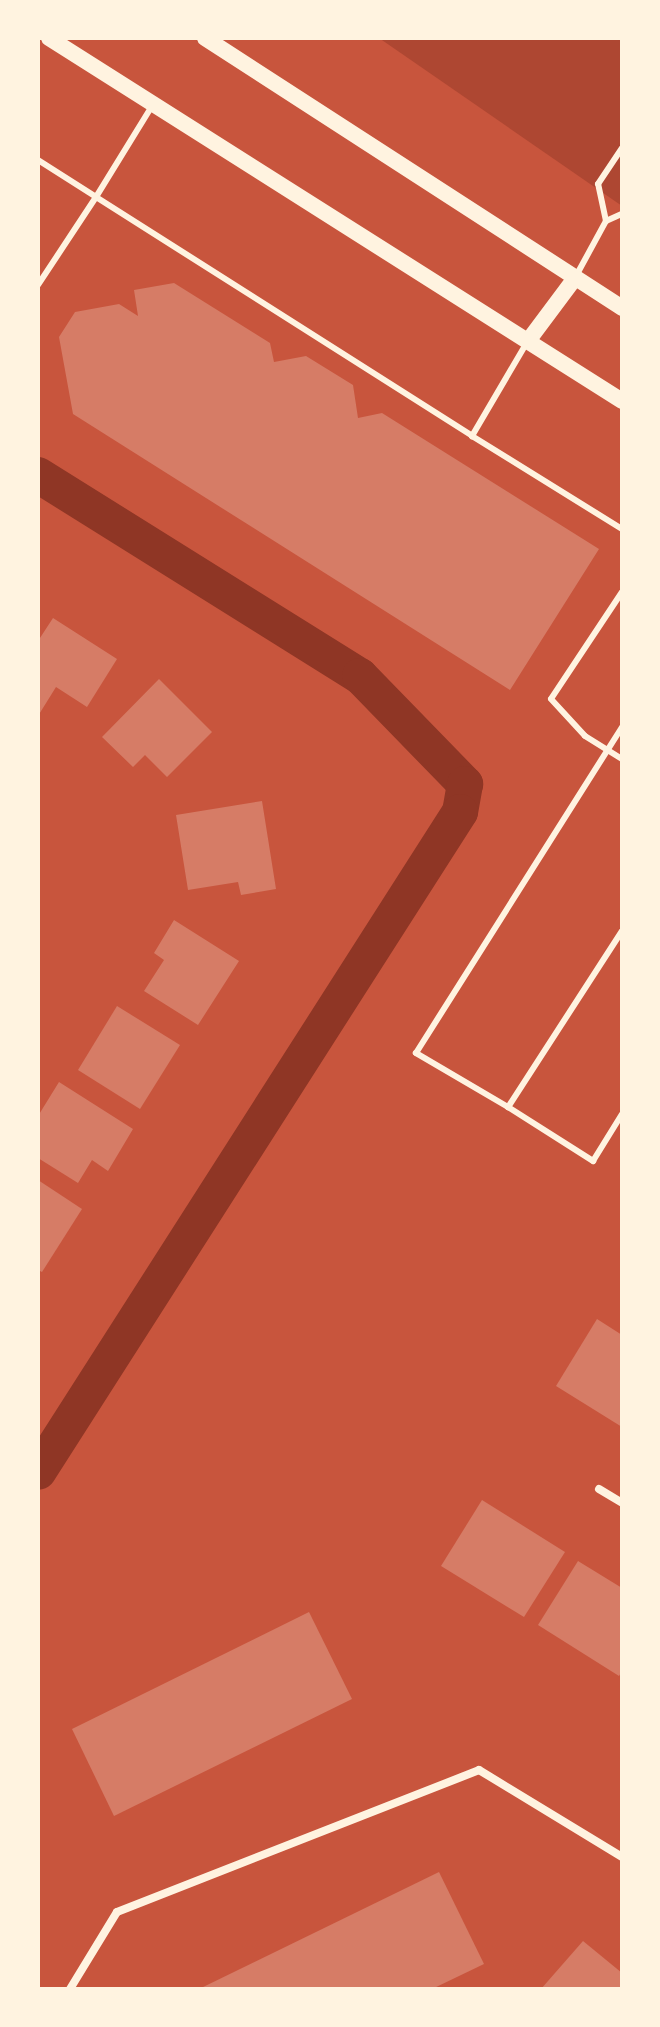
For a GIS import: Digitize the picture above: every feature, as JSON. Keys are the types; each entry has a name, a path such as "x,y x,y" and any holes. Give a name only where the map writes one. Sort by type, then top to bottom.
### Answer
{"main road":[{"path":"49,38 622,401"},
{"path":"205,38 622,308"},
{"path":"528,341 575,278"}],"street":[{"path":"599,1489 622,1503"},
{"path":"70,1989 117,1912 479,1770 622,1857"}],"lane":[{"path":"38,285 153,104"},
{"path":"606,221 598,184 622,148"},
{"path":"38,160 622,529"},
{"path":"575,278 606,221 622,214"},
{"path":"472,436 528,341"},
{"path":"622,592 551,699 585,736 622,759"},
{"path":"622,727 416,1053 593,1161 622,1114"},
{"path":"508,1107 622,931"}],"shaded area":[{"path":"379,38 622,38 622,206"}],"building":[{"path":"174,283 270,343 274,362 306,356 353,385 358,418 382,413 599,549 510,690 73,414 59,337 75,312 119,304 138,316 134,290"},
{"path":"53,618 117,659 87,707 56,687 38,716 38,641"},
{"path":"159,679 212,732 167,777 145,755 133,767 102,737"},
{"path":"262,801 276,889 241,895 238,882 188,890 176,815"},
{"path":"174,920 239,961 198,1025 144,991 164,960 154,953"},
{"path":"117,1006 180,1045 140,1109 78,1070"},
{"path":"59,1082 133,1129 108,1171 92,1160 78,1183 38,1158 38,1116"},
{"path":"38,1180 82,1209 42,1272 38,1270"},
{"path":"597,1319 622,1335 622,1427 556,1386"},
{"path":"482,1500 565,1552 524,1617 441,1566"},
{"path":"578,1561 622,1588 622,1671 619,1676 538,1625"},
{"path":"309,1612 352,1699 114,1816 72,1729"},
{"path":"439,1872 484,1964 432,1989 199,1989"},
{"path":"583,1941 622,1973 622,1989 541,1989"}],"waterway":[{"path":"38,475 360,676 465,784 460,812 38,1472"}]}
